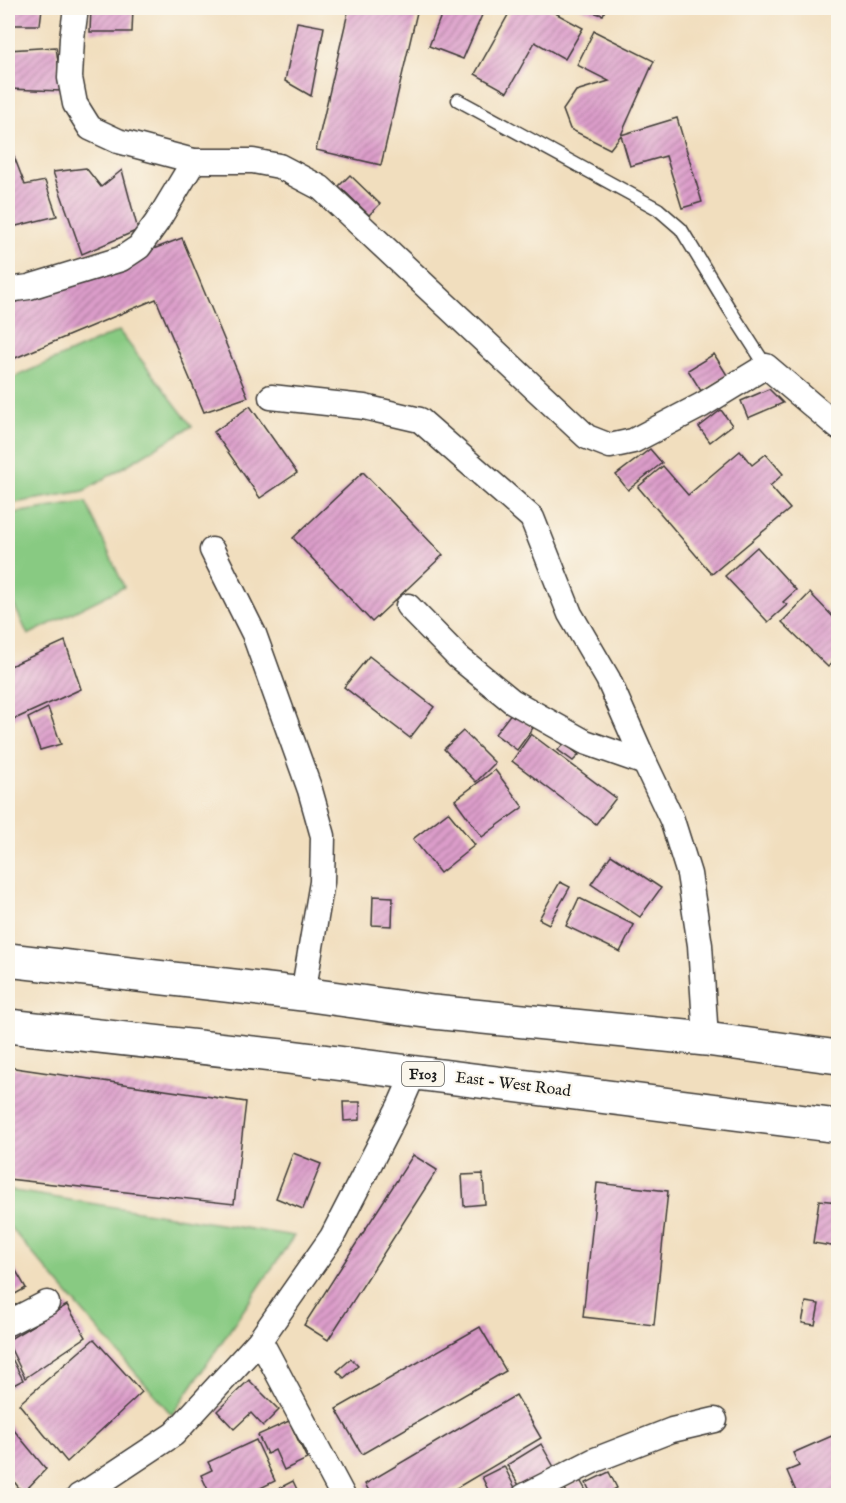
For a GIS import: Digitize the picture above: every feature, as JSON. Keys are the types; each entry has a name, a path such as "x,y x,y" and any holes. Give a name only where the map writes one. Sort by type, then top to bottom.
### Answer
{"main road":[{"path":"8,960 303,994 433,1012 706,1039 838,1057"},
{"name":"East - West Road","path":"8,1026 414,1072 838,1126"}],"street":[{"path":"76,8 70,78 75,104 90,128 118,141 194,160 253,160 279,165 321,188 587,436 610,446 633,441 702,405 766,366 838,427"},
{"path":"8,290 29,287 121,259 139,247 157,222 194,160"},
{"path":"271,397 364,407 420,420 532,518 570,614 608,680 672,820 689,874 700,945 706,1039"},
{"path":"212,550 254,633 310,790 323,836 322,882 303,994"},
{"path":"408,606 458,657 512,700 585,742 645,764"},
{"path":"86,1494 174,1434 260,1340 332,1237 399,1107 414,1072"},
{"path":"8,1323 47,1303"},
{"path":"260,1340 343,1496"},
{"path":"524,1496 595,1460 672,1430 715,1420"}],"lane":[{"path":"458,100 658,209 681,229 766,366"}],"green space":[{"path":"119,331 192,426 84,491 8,504 8,380"},
{"path":"86,502 124,587 28,635 8,592 8,514"},
{"path":"8,1190 294,1236 172,1415 8,1225"}],"building":[{"path":"8,8 42,8 40,25 8,25"},
{"path":"91,8 133,8 132,32 90,32"},
{"path":"349,8 418,8 381,165 316,150"},
{"path":"444,8 485,8 463,59 429,46"},
{"path":"512,8 546,8 583,28 565,59 535,42 507,92 475,74"},
{"path":"578,8 606,8 603,15"},
{"path":"297,22 324,27 311,96 285,81"},
{"path":"594,31 654,61 621,135 610,149 570,129 563,110 576,91 609,81 577,65"},
{"path":"56,47 62,91 8,89 8,50"},
{"path":"677,118 702,202 682,208 666,156 630,166 621,135"},
{"path":"8,146 10,146 25,185 45,181 57,216 8,228"},
{"path":"86,168 101,187 122,170 138,230 82,254 53,172"},
{"path":"350,175 380,204 369,215 339,186"},
{"path":"182,238 248,397 204,412 156,299 8,361 8,305"},
{"path":"714,354 727,375 701,391 688,370"},
{"path":"769,389 783,403 748,418 741,401"},
{"path":"250,406 297,473 260,498 214,432"},
{"path":"721,410 732,425 710,442 699,427"},
{"path":"650,449 662,463 628,490 616,475"},
{"path":"740,451 752,465 766,454 783,474 770,486 790,509 712,574 638,487 663,466 688,495"},
{"path":"363,472 443,555 372,622 293,538"},
{"path":"757,547 796,590 783,602 787,605 768,622 725,576"},
{"path":"810,593 838,622 838,657 828,667 782,622"},
{"path":"65,641 81,689 8,722 8,667"},
{"path":"369,656 434,707 410,738 344,687"},
{"path":"48,708 61,744 40,750 28,718"},
{"path":"512,712 533,728 517,750 495,734"},
{"path":"463,731 495,763 476,782 444,749"},
{"path":"531,734 616,798 596,824 512,761"},
{"path":"564,743 579,755 573,761 558,750"},
{"path":"495,770 523,807 482,837 455,800"},
{"path":"448,812 475,845 440,873 413,839"},
{"path":"611,855 661,888 640,917 591,884"},
{"path":"560,882 570,887 549,924 539,919"},
{"path":"373,896 393,897 392,926 372,925"},
{"path":"579,898 634,925 620,952 566,926"},
{"path":"8,1067 246,1102 234,1204 8,1179"},
{"path":"343,1102 360,1102 360,1120 344,1121"},
{"path":"293,1153 321,1164 303,1209 276,1198"},
{"path":"413,1155 437,1170 328,1340 304,1325"},
{"path":"483,1174 485,1204 464,1206 462,1175"},
{"path":"597,1183 668,1191 654,1325 583,1317"},
{"path":"819,1200 838,1202 838,1247 813,1243"},
{"path":"8,1257 26,1288 8,1298"},
{"path":"806,1302 819,1304 815,1325 802,1323"},
{"path":"67,1305 86,1337 25,1378 8,1340"},
{"path":"480,1327 506,1371 362,1454 336,1409"},
{"path":"94,1339 142,1392 67,1462 19,1404"},
{"path":"8,1351 23,1380 8,1388"},
{"path":"351,1359 358,1366 344,1378 337,1371"},
{"path":"249,1380 279,1410 263,1426 251,1413 234,1429 217,1411"},
{"path":"516,1395 541,1438 443,1496 372,1496 365,1484"},
{"path":"289,1421 307,1459 284,1470 275,1450 267,1454 258,1435"},
{"path":"8,1423 46,1469 23,1493 8,1474"},
{"path":"834,1435 838,1445 838,1493 834,1496 798,1496 787,1471 799,1466 793,1453"},
{"path":"256,1440 275,1481 244,1496 211,1496 201,1475 212,1470 208,1462"},
{"path":"541,1444 554,1467 520,1487 507,1465"},
{"path":"504,1466 516,1490 505,1496 491,1496 482,1477"},
{"path":"609,1472 617,1488 602,1496 592,1496 586,1483"},
{"path":"580,1480 589,1496 569,1496 565,1489"},
{"path":"293,1481 300,1496 264,1496"}]}
